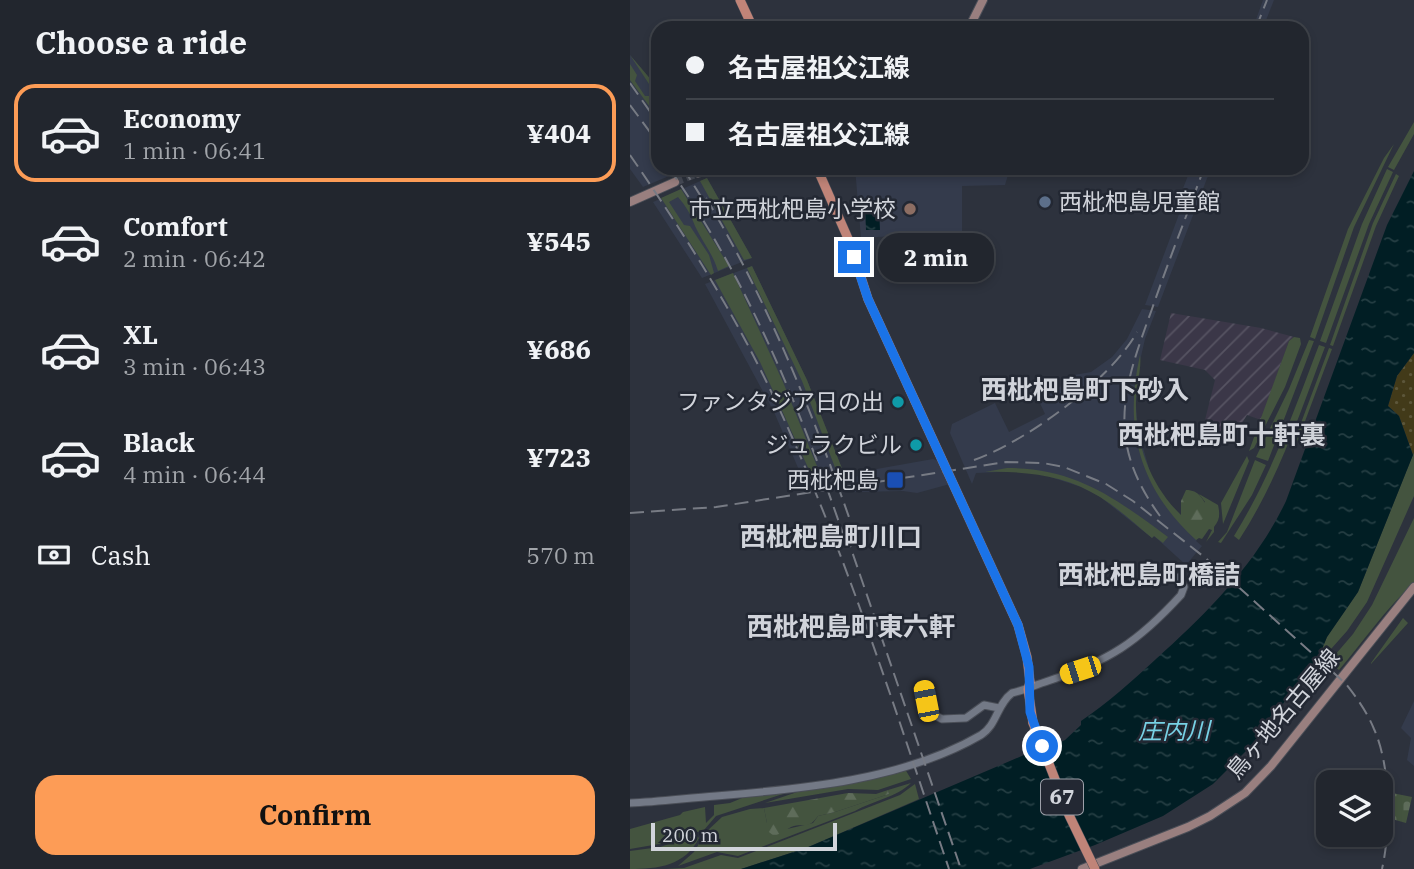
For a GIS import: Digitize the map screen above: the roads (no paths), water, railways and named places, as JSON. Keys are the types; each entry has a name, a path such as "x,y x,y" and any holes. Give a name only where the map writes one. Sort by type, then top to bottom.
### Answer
{"main road":[{"path":"740,0 750,21"},
{"path":"972,21 983,0"},
{"name":"67","path":"820,175 850,243 868,299 1018,625 1027,657 1033,723 1069,815 1095,869"},
{"path":"630,202 675,182"},
{"name":"鳥ヶ地名古屋線","path":"1082,869 1188,827 1245,793 1280,755 1414,587"}],"street":[{"path":"630,803 795,788 872,775 934,757 981,735 994,722 1004,699 1012,693 1088,668 1124,647 1146,630 1181,595 1184,587 1178,577"},
{"path":"923,685 928,706 942,719 966,718 984,705 999,708"}],"water":[{"name":"庄内川","path":"1414,171 1414,353 1397,376 1388,406 1399,416 1413,455 1358,592 1327,637 1320,654 1253,744 1213,784 1163,816 1030,869 741,869 806,848 1065,740 1081,725 1081,721 1129,684 1212,605 1260,546 1286,501 1387,225"},
{"path":"865,206 879,206 880,230 866,230"}],"tunnel":[{"path":"675,182 693,175"}],"railway":[{"path":"1259,21 1267,0"},
{"path":"630,83 651,113"},
{"path":"630,105 651,134"},
{"path":"630,155 721,298 754,357 796,446 866,625 949,869"},
{"path":"674,175 698,211 749,302 792,397 846,543"},
{"path":"687,175 707,206"},
{"path":"1160,516 1131,463 1124,414 1127,389 1164,274 1201,175"},
{"path":"706,198 730,239 791,367 858,543"},
{"path":"974,460 1017,439 1065,407 1108,370 1137,332"},
{"path":"630,513 716,507 1006,462 1043,463 1064,467 1106,484 1133,501 1213,564 1346,684 1354,695 1371,723 1384,761 1388,817 1382,869"},
{"path":"846,534 961,869"}],"place":[{"name":"西枇杷島児童館","path":"1045,202"},
{"name":"市立西枇杷島小学校","path":"910,209"},
{"name":"ファンタジア日の出","path":"898,402"},
{"name":"ジュラクビル","path":"916,445"},
{"name":"西枇杷島","path":"895,480"}],"district":[{"name":"西枇杷島町下砂入","path":"1085,390"},
{"name":"西枇杷島町十軒裏","path":"1222,435"},
{"name":"西枇杷島町川口","path":"831,537"},
{"name":"西枇杷島町橋詰","path":"1149,575"},
{"name":"西枇杷島町東六軒","path":"851,627"}]}
